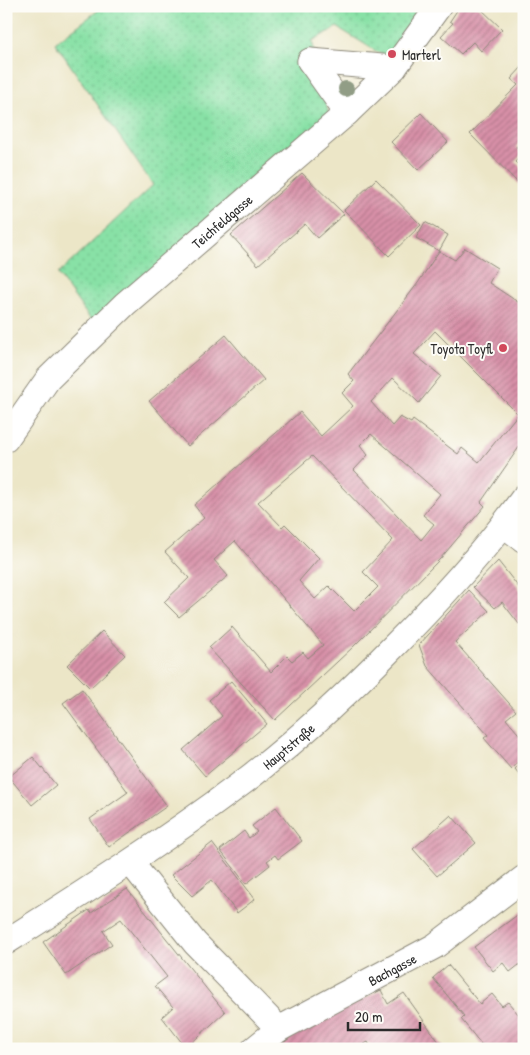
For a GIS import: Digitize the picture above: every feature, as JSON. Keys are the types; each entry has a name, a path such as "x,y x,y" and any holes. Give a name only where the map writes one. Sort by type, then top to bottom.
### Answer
{"street":[{"name":"Teichfeldgasse","path":"6,439 48,379 125,304 347,113 394,68 440,6"},
{"path":"347,113 310,61 394,68"},
{"name":"Hauptstraße","path":"6,942 131,863 239,785 339,702 427,613 504,525 524,497"},
{"path":"504,525 524,540"},
{"path":"131,863 195,943 280,1029"},
{"name":"Bachgasse","path":"254,1049 280,1029 435,946 524,878"}],"green space":[{"path":"104,6 429,6 392,61 337,27 312,41 329,116 93,323 58,274 153,185 55,43"}],"building":[{"path":"460,6 478,6 502,29 481,51 473,42 461,54 441,36 453,23 450,21"},
{"path":"524,65 524,138 516,147 523,153 515,162 524,170 524,189 470,134 518,85 511,79"},
{"path":"421,113 448,142 418,170 391,142"},
{"path":"302,173 344,214 317,238 305,224 258,265 231,235"},
{"path":"376,179 421,225 389,256 344,210"},
{"path":"425,222 448,235 439,251 416,238"},
{"path":"465,248 497,268 489,283 524,306 524,440 481,502 485,506 440,559 353,647 275,720 209,648 232,627 271,672 287,656 292,661 303,652 308,658 323,645 235,541 214,560 228,576 179,617 164,602 189,578 165,552 204,518 194,505 300,412 321,436 353,406 342,393 354,381 348,374 418,283 439,251 455,260","holes":["435,331 518,414 479,462 462,448 458,454 413,420 411,423 400,417 392,426 371,402 393,378 419,403 441,376 414,354","371,434 440,494 423,515 434,524 421,540 354,470 368,455 360,445","312,456 393,540 363,572 378,587 354,611 329,586 315,599 299,581 319,558 285,524 282,527 258,502"]},
{"path":"226,335 264,380 188,446 149,401"},
{"path":"498,561 524,594 524,620 519,624 502,602 495,608 473,587"},
{"path":"469,590 489,611 455,642 516,711 506,719 524,740 524,755 511,769 484,738 488,735 427,666 419,645"},
{"path":"102,631 125,655 90,688 67,665"},
{"path":"231,681 267,724 205,776 183,750 222,716 209,700"},
{"path":"82,689 167,806 109,847 90,819 128,792 63,703"},
{"path":"33,757 56,785 32,805 9,777"},
{"path":"524,759 524,780 515,769"},
{"path":"276,807 302,841 278,859 275,855 267,861 270,865 246,884 220,850 244,831 249,838 257,832 252,826"},
{"path":"451,815 476,843 437,876 413,849"},
{"path":"212,843 255,899 237,913 212,880 192,896 171,875"},
{"path":"127,889 225,1012 186,1048 162,1017 173,1007 155,986 167,977 121,919 103,931 112,944 66,975 43,942 89,910 91,913"},
{"path":"524,910 524,961 510,972 503,963 493,971 474,947"},
{"path":"448,965 480,1004 492,994 502,1006 508,1002 524,1021 524,1049 485,1049 461,1019 464,1016 433,978"},
{"path":"381,990 388,1004 404,993 444,1049 372,1049 368,1042 355,1049 276,1049 301,1029"}],"place":[{"name":"Marterl","path":"392,54"},
{"name":"Toyota Toyfl","path":"503,348"}]}
